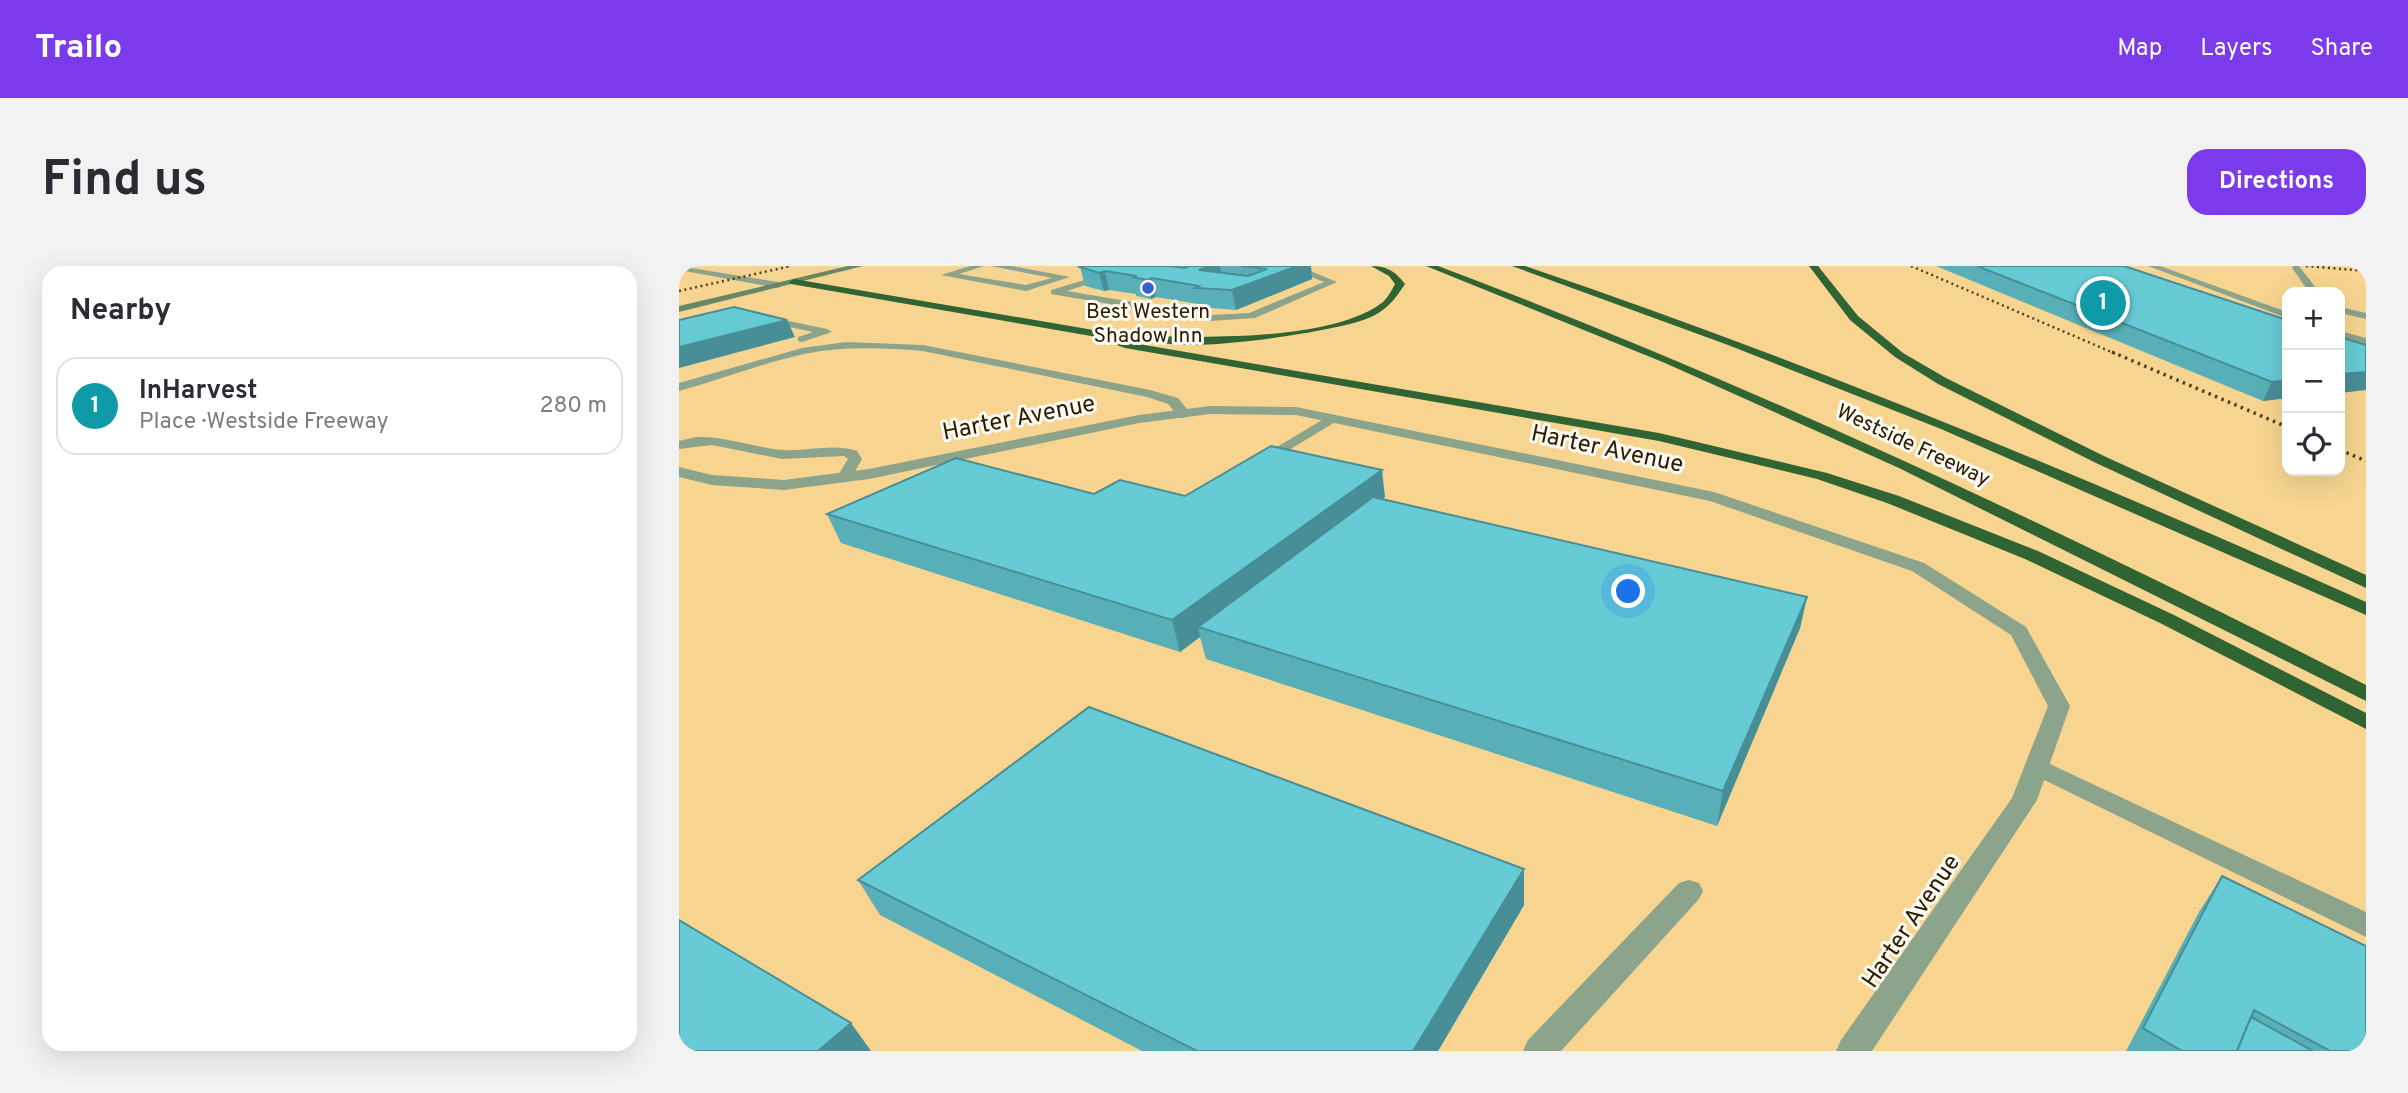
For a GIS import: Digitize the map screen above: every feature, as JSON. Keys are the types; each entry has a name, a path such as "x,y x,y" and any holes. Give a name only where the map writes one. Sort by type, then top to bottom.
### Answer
{"highway":[{"path":"1096,335 1217,341 1257,339 1318,329 1363,316 1392,301 1400,284 1392,274 1375,266"},
{"name":"Westside Freeway","path":"1430,266 1641,347 1855,442 2210,613 2366,694"},
{"name":"Westside Freeway","path":"1516,266 1708,333 1925,418 2366,609"},
{"path":"1813,266 1854,318 1899,355 1942,380 2089,454 2366,582"},
{"path":"794,282 1096,335 1138,347 1637,432 1757,458 1823,476 1891,498 2040,559 2168,619 2366,722"}],"main road":[{"path":"679,309 859,266"}],"street":[{"path":"980,266 946,275 1026,288 1065,276"},
{"path":"995,266 1092,281"},
{"path":"1081,266 1108,267 1120,272 1054,292 1210,318 1251,316 1332,282 1303,271 1267,266"},
{"path":"2152,266 2282,313"},
{"path":"679,267 778,285"},
{"path":"2296,268 2310,287"},
{"path":"2345,311 2366,316"},
{"path":"719,362 827,332 743,315"},
{"path":"2345,336 2366,342"},
{"path":"679,387 820,347 912,346 1150,394 1173,401 1184,414"},
{"name":"Harter Avenue","path":"679,472 712,480 784,485 845,477 1139,419 1210,410 1296,411 1714,498 1918,567 2018,631 2059,706 2024,800 1853,1051"},
{"path":"1284,447 1332,418"},
{"path":"679,446 712,440 747,445 776,454 846,452 852,454 855,459 845,477"},
{"path":"2037,766 2366,925"},
{"path":"1540,1051 1689,891"}],"building":[{"path":"1211,266 1199,270 1248,276 1267,269 1241,266 1297,266 1232,290 1195,288 1199,286 1152,278 1147,280 1105,271 1099,273 1080,267"},
{"path":"1977,266 2124,266 2282,318 2282,381 2272,382"},
{"path":"734,307 787,320 679,347 679,320"},
{"path":"2345,339 2366,345 2366,372 2345,374"},
{"path":"1271,446 1382,470 1172,620 827,514 956,458 1094,494 1120,480 1185,496"},
{"path":"1373,497 1807,597 1723,791 1198,627"},
{"path":"1089,707 1524,869 1413,1051 1197,1051 858,880"},
{"path":"2222,876 2366,946 2366,1051 2330,1051 2254,1010 2237,1051 2182,1051 2143,1028"},
{"path":"679,920 851,1023 818,1051 679,1051"},
{"path":"2251,1017 2313,1051 2237,1051"}],"railway":[{"path":"679,291 791,266"},
{"path":"1911,266 2116,354"},
{"path":"2306,266 2366,271"},
{"path":"2112,352 2282,425"},
{"path":"2345,452 2366,461"}],"place":[{"name":"Best Western Shadow Inn","path":"1148,288"},
{"name":"InHarvest","path":"2103,303"}]}
